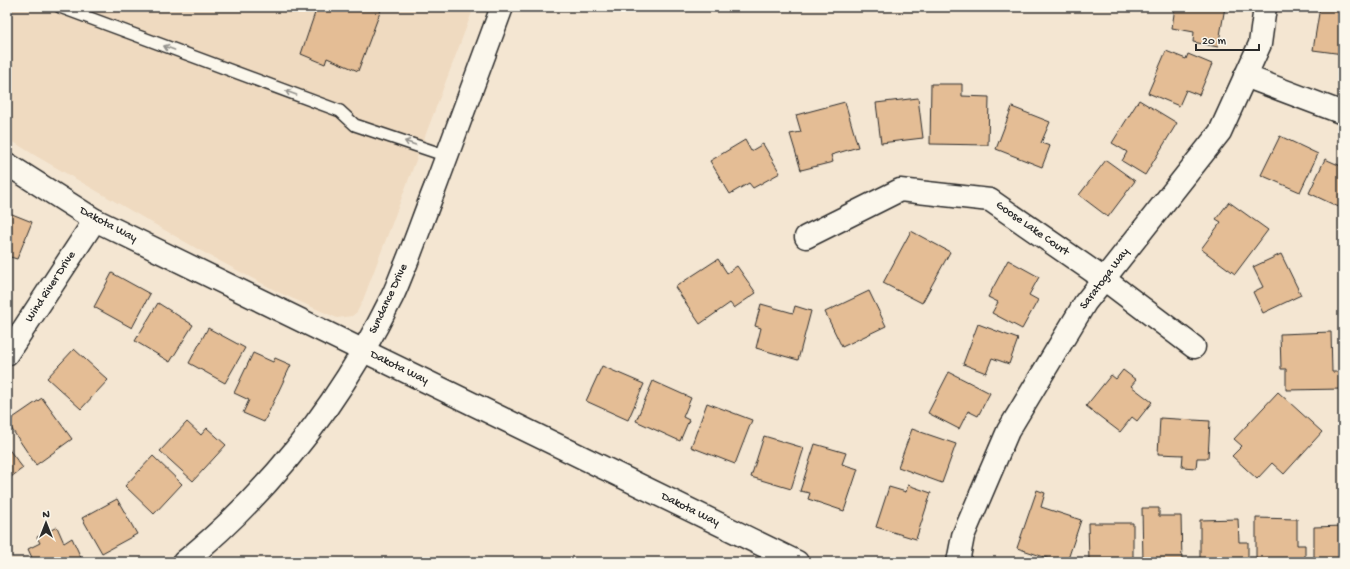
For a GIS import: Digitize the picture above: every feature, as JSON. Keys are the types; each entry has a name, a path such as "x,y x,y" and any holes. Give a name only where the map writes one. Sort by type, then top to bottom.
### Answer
{"street":[{"name":"Sundance Drive","path":"184,562 211,540 255,496 301,444 339,392 364,351 393,296 417,236 502,7"},
{"name":"Saratoga Way","path":"958,562 963,536 1008,431 1085,303 1220,132 1260,44 1265,7"},
{"path":"1245,76 1343,113"},
{"name":"Dakota Way","path":"7,164 95,220 797,562"},
{"name":"Goose Lake Court","path":"806,237 900,190 990,200 1104,280 1194,347"},
{"name":"Wind River Drive","path":"7,354 95,220"}],"lane":[{"path":"60,7 340,111 355,125 447,156"}],"shaded area":[{"path":"7,7 474,7 363,300 357,312 352,316 337,318 280,293 201,251 7,138"}],"building":[{"path":"317,7 382,7 358,71 327,58 325,64 301,54"},
{"path":"1175,7 1225,7 1218,47 1193,42 1194,32 1172,28"},
{"path":"1320,7 1343,7 1343,54 1313,50"},
{"path":"1166,51 1186,59 1188,54 1212,64 1199,95 1186,90 1179,106 1148,93"},
{"path":"931,84 962,84 962,96 989,97 988,145 930,144"},
{"path":"918,98 923,138 881,143 876,103"},
{"path":"1139,100 1177,123 1145,175 1122,161 1127,152 1112,143"},
{"path":"845,102 858,147 831,155 833,162 801,170 790,134 801,132 796,115"},
{"path":"1012,107 1050,122 1041,143 1050,146 1042,167 996,149"},
{"path":"1280,136 1318,154 1300,192 1261,175"},
{"path":"745,140 751,151 763,144 780,173 753,188 749,183 730,194 710,161"},
{"path":"1325,159 1343,167 1343,209 1309,193"},
{"path":"1106,160 1135,181 1108,217 1079,195"},
{"path":"1229,202 1268,230 1235,274 1201,249 1221,222 1216,219"},
{"path":"7,212 32,222 17,259 7,256"},
{"path":"911,231 950,252 922,303 883,283"},
{"path":"1281,254 1301,295 1263,313 1253,292 1263,287 1253,267"},
{"path":"718,259 727,273 737,266 756,293 734,308 730,303 700,324 675,287"},
{"path":"1008,260 1039,277 1029,295 1038,300 1022,329 992,313 998,302 988,297"},
{"path":"112,273 150,294 132,328 94,307"},
{"path":"869,291 886,326 842,347 825,312"},
{"path":"158,303 193,325 170,362 135,341"},
{"path":"761,304 793,313 795,306 811,311 798,360 756,348 761,328 755,326"},
{"path":"978,324 1018,339 1009,364 992,358 986,373 963,364"},
{"path":"208,328 245,348 225,383 189,363"},
{"path":"1331,332 1332,372 1343,372 1343,389 1286,390 1286,369 1281,369 1280,334"},
{"path":"74,349 108,380 81,409 47,378"},
{"path":"253,353 273,362 275,358 291,365 264,422 243,413 249,400 234,393"},
{"path":"602,366 644,384 628,420 586,401"},
{"path":"1123,370 1136,380 1131,386 1152,402 1137,421 1132,417 1120,432 1086,406 1111,375 1116,379"},
{"path":"949,372 990,393 978,416 968,411 959,429 928,413"},
{"path":"653,381 691,398 683,417 689,420 680,441 636,421"},
{"path":"1278,392 1322,432 1284,474 1272,463 1257,479 1232,456 1242,446 1234,439"},
{"path":"42,398 72,439 36,465 7,422"},
{"path":"707,403 752,420 735,464 691,447"},
{"path":"1160,418 1210,421 1208,458 1197,458 1196,468 1182,467 1183,455 1158,454"},
{"path":"187,422 201,435 207,428 226,445 193,481 160,451"},
{"path":"912,429 956,444 942,483 898,467"},
{"path":"764,436 804,448 791,489 751,477"},
{"path":"815,444 846,453 842,464 858,469 844,511 808,499 810,493 800,491"},
{"path":"7,447 23,468 7,480"},
{"path":"153,456 182,484 154,514 125,486"},
{"path":"908,485 931,493 916,539 876,527 889,487 906,492"},
{"path":"1037,490 1045,493 1041,507 1081,520 1067,562 1059,562 1017,548"},
{"path":"117,499 137,534 102,553 82,518"},
{"path":"1142,508 1159,508 1159,516 1181,516 1182,562 1143,562"},
{"path":"1256,518 1297,519 1297,545 1305,545 1305,562 1256,562"},
{"path":"1238,519 1239,542 1248,542 1248,562 1200,562 1200,520"},
{"path":"1088,523 1133,523 1133,562 1089,562"},
{"path":"1343,526 1343,562 1314,562 1314,527"},
{"path":"57,527 64,543 72,538 83,562 34,562 28,549 40,543 37,537"}]}
